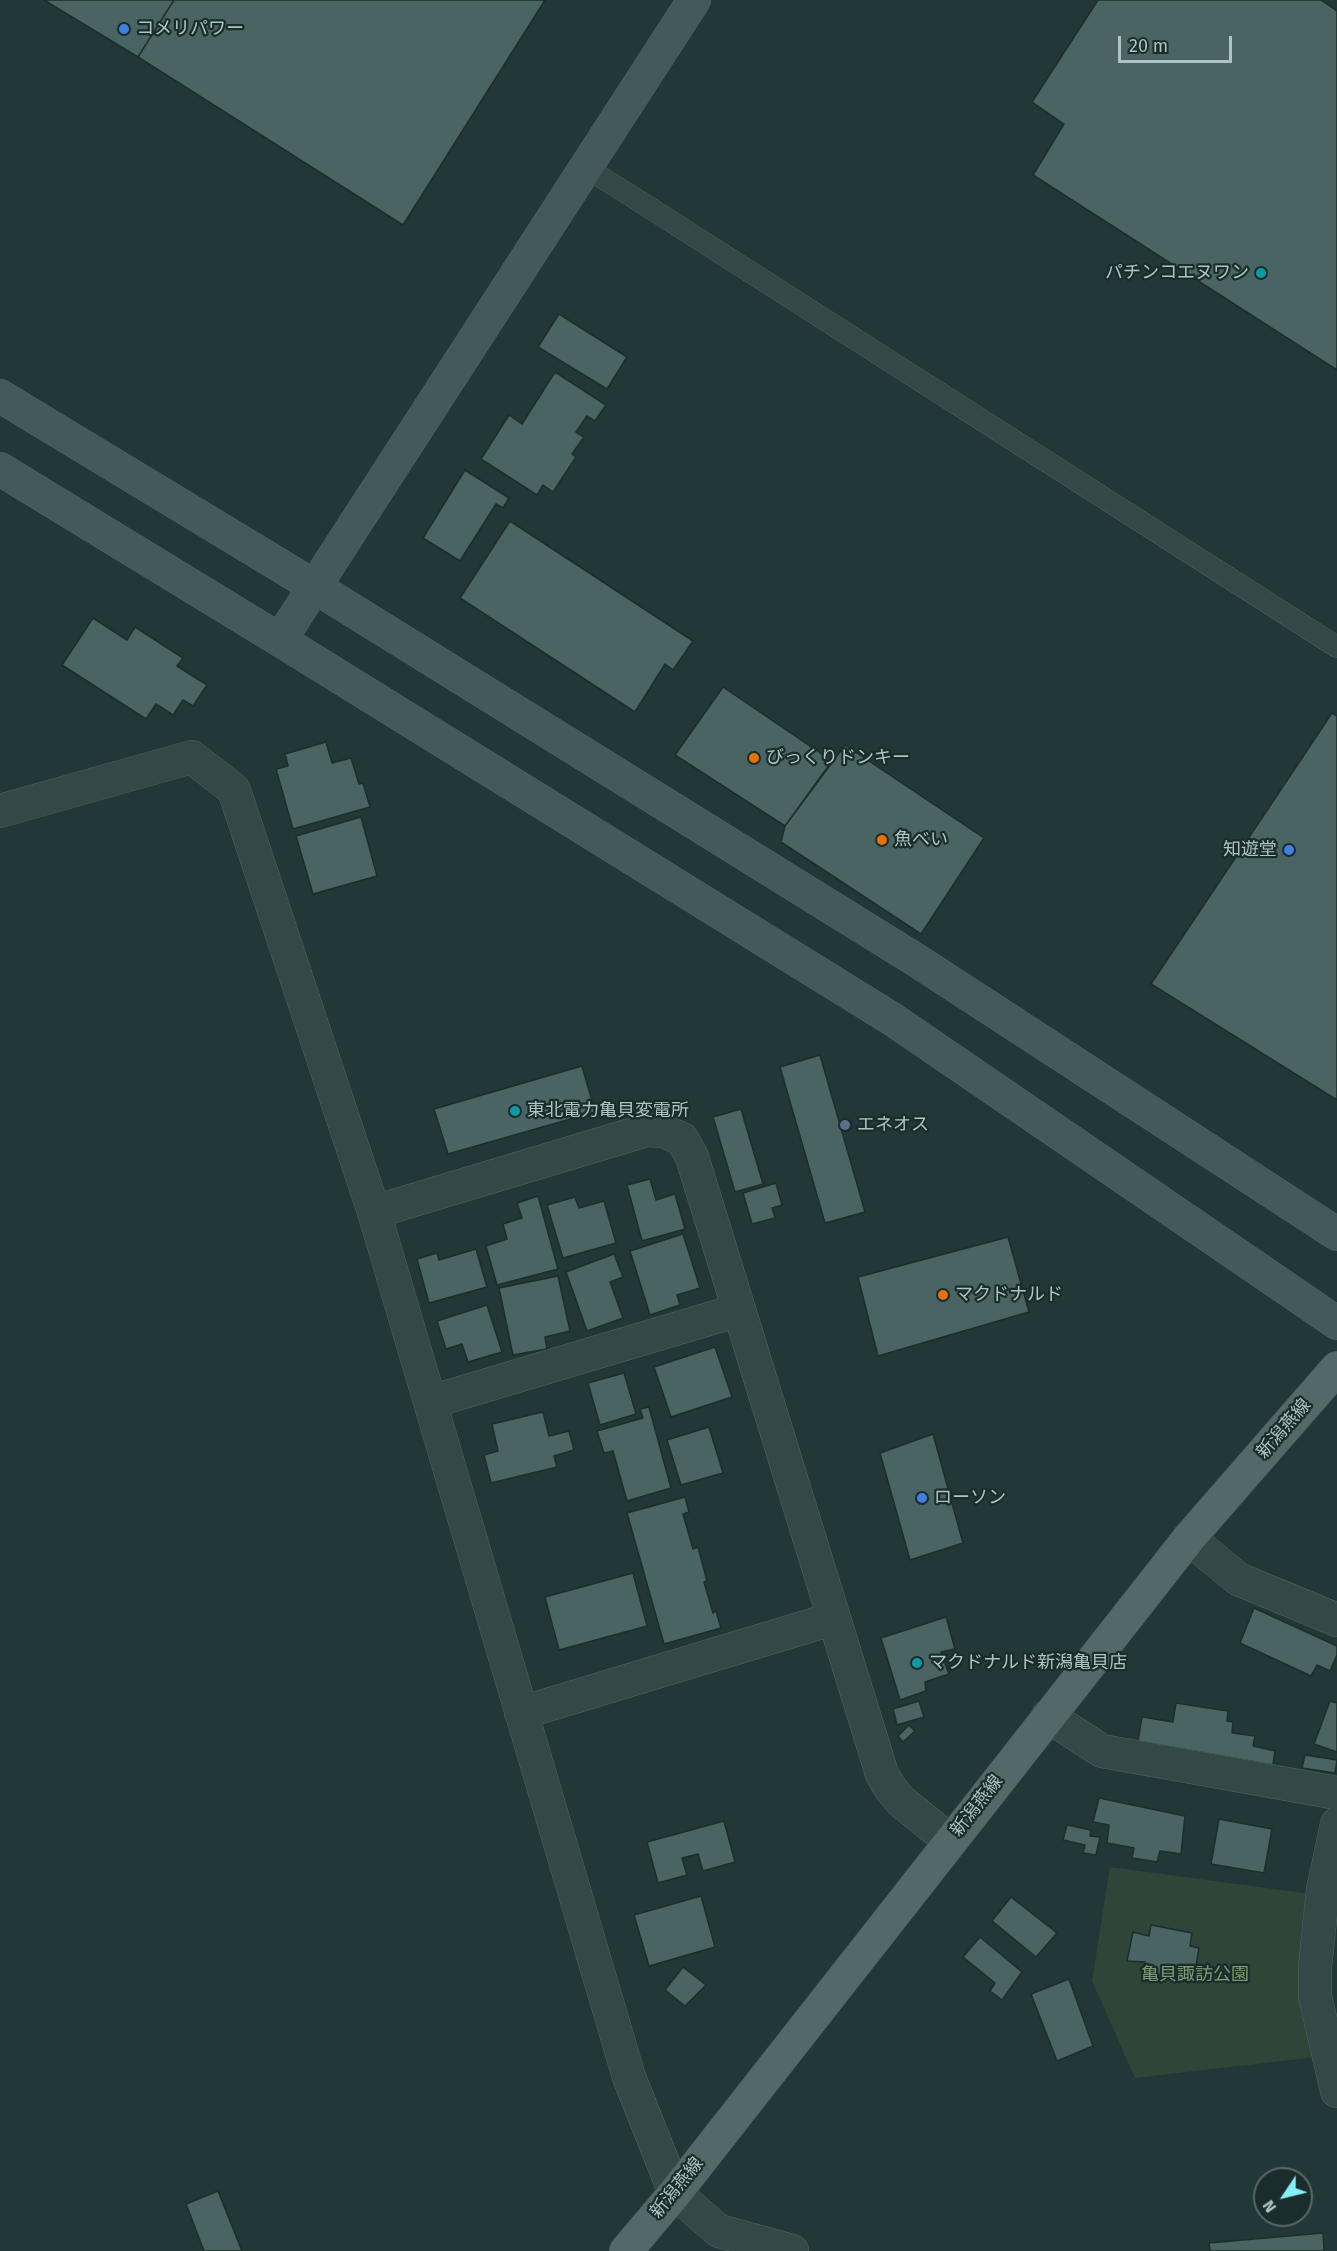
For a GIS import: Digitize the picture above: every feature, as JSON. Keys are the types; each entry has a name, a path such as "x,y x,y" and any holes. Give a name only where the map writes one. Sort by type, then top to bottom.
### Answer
{"main road":[{"name":"新潟燕線","path":"626,2251 675,2193 950,1840 1189,1539 1337,1368"}],"street":[{"path":"280,640 694,0"},
{"path":"0,396 916,960 1337,1234"},
{"path":"0,469 892,1019 1337,1323"},
{"path":"0,811 192,757 234,790 374,1212 629,2076 675,2193 719,2231 792,2251"},
{"path":"374,1212 647,1130 664,1131 682,1139 692,1157 832,1618 882,1774 901,1801 950,1840"},
{"path":"430,1402 740,1310"},
{"path":"1189,1539 1238,1579 1337,1620"},
{"path":"521,1713 832,1618"},
{"path":"1048,1716 1102,1751 1337,1793"},
{"path":"1337,1824 1323,1890 1315,1968 1315,1996 1337,2091"}],"lane":[{"path":"586,168 1337,647"}],"green space":[{"name":"亀貝諏訪公園","path":"1110,1867 1319,1895 1325,2056 1135,2078 1092,1981"}],"building":[{"name":"コメリパワー","path":"44,0 174,0 138,57"},
{"path":"174,0 545,0 403,225 138,57"},
{"name":"パチンコエヌワン","path":"1098,0 1321,0 1337,11 1337,370 1033,175 1064,124 1032,102"},
{"path":"559,314 627,357 607,389 538,347"},
{"path":"555,372 606,405 595,421 587,416 576,432 584,437 572,454 576,457 553,492 543,485 537,495 481,459 509,415 522,424"},
{"path":"465,470 509,498 503,508 496,504 460,561 423,538"},
{"path":"510,521 693,641 673,670 665,664 635,712 460,598"},
{"path":"93,618 127,640 135,627 183,658 177,666 207,685 193,706 183,700 173,715 156,704 146,719 62,665"},
{"name":"びっくりドンキー","path":"723,687 832,761 785,826 675,755"},
{"name":"知遊堂","path":"1332,713 1337,716 1337,1100 1151,984"},
{"path":"326,742 332,763 351,758 359,784 363,783 370,807 293,829 276,769 288,766 285,754"},
{"name":"魚べい","path":"845,745 984,838 921,934 781,842 785,826"},
{"path":"361,817 377,876 313,894 296,836"},
{"path":"820,1055 865,1212 825,1223 780,1067"},
{"name":"東北電力亀貝変電所","path":"582,1066 595,1112 448,1154 434,1109"},
{"path":"741,1109 763,1184 735,1192 713,1117"},
{"path":"650,1179 656,1200 675,1194 685,1229 642,1241 627,1185"},
{"path":"776,1183 782,1205 772,1208 775,1218 752,1224 743,1193"},
{"path":"538,1196 558,1269 497,1285 486,1246 507,1239 503,1224 522,1218 517,1203"},
{"path":"575,1197 579,1208 604,1201 616,1243 563,1258 547,1205"},
{"path":"683,1234 700,1288 677,1295 680,1305 650,1315 630,1251"},
{"name":"マクドナルド","path":"1008,1237 1029,1312 878,1356 858,1277"},
{"path":"476,1249 487,1287 429,1303 417,1259 437,1253 439,1260"},
{"path":"614,1254 623,1277 610,1282 623,1318 587,1331 566,1272"},
{"path":"558,1276 570,1331 545,1337 547,1349 513,1355 499,1288"},
{"path":"487,1305 502,1352 468,1362 462,1344 446,1349 437,1321"},
{"path":"715,1347 732,1397 671,1417 654,1367"},
{"path":"624,1373 636,1414 600,1425 588,1383"},
{"path":"649,1407 671,1488 627,1501 613,1451 604,1453 597,1431 643,1418 640,1409"},
{"path":"543,1412 549,1436 569,1431 574,1450 554,1456 557,1467 491,1483 484,1455 498,1451 492,1424"},
{"path":"709,1427 723,1473 681,1485 667,1440"},
{"name":"ローソン","path":"933,1434 963,1543 910,1560 880,1453"},
{"path":"685,1497 689,1512 683,1514 693,1549 698,1547 707,1581 704,1582 713,1613 716,1611 721,1628 664,1644 627,1513"},
{"path":"633,1573 647,1626 559,1650 545,1597"},
{"path":"1254,1608 1337,1646 1337,1655 1330,1671 1317,1665 1311,1676 1240,1643"},
{"name":"マクドナルド新潟亀貝店","path":"946,1617 955,1649 941,1652 949,1674 925,1682 926,1691 900,1700 881,1638"},
{"path":"919,1701 924,1717 897,1725 893,1709"},
{"path":"1330,1701 1337,1703 1337,1752 1314,1744"},
{"path":"1176,1703 1228,1711 1227,1721 1233,1722 1232,1733 1255,1736 1253,1746 1275,1751 1273,1765 1138,1741 1142,1717 1173,1722"},
{"path":"909,1725 915,1731 903,1742 898,1736"},
{"path":"1305,1755 1337,1760 1335,1773 1302,1768"},
{"path":"1099,1798 1185,1816 1181,1854 1160,1851 1157,1862 1132,1858 1134,1848 1107,1843 1109,1825 1093,1822"},
{"path":"1219,1819 1272,1829 1264,1873 1211,1864"},
{"path":"724,1821 735,1862 703,1871 698,1854 682,1858 687,1875 658,1883 647,1842"},
{"path":"1067,1825 1091,1830 1090,1836 1100,1837 1096,1855 1083,1853 1085,1845 1063,1840"},
{"path":"701,1896 715,1947 649,1966 634,1915"},
{"path":"1011,1897 1057,1933 1036,1957 992,1921"},
{"path":"1151,1925 1192,1933 1190,1946 1199,1948 1195,1972 1183,1969 1181,1979 1143,1972 1145,1962 1127,1961 1133,1932 1149,1936"},
{"path":"980,1937 1022,1972 1002,2000 990,1991 995,1983 963,1957"},
{"path":"683,1967 706,1985 685,2006 665,1990"},
{"path":"1069,1979 1093,2046 1057,2061 1031,1994"},
{"path":"218,2191 242,2251 204,2251 186,2204"},
{"path":"1323,2233 1324,2251 1210,2251 1209,2243"}],"place":[{"name":"コメリパワー","path":"124,29"},
{"name":"パチンコエヌワン","path":"1261,273"},
{"name":"びっくりドンキー","path":"754,758"},
{"name":"魚べい","path":"882,840"},
{"name":"知遊堂","path":"1289,850"},
{"name":"東北電力亀貝変電所","path":"515,1111"},
{"name":"エネオス","path":"845,1125"},
{"name":"マクドナルド","path":"943,1295"},
{"name":"ローソン","path":"922,1498"},
{"name":"マクドナルド新潟亀貝店","path":"917,1663"}]}
